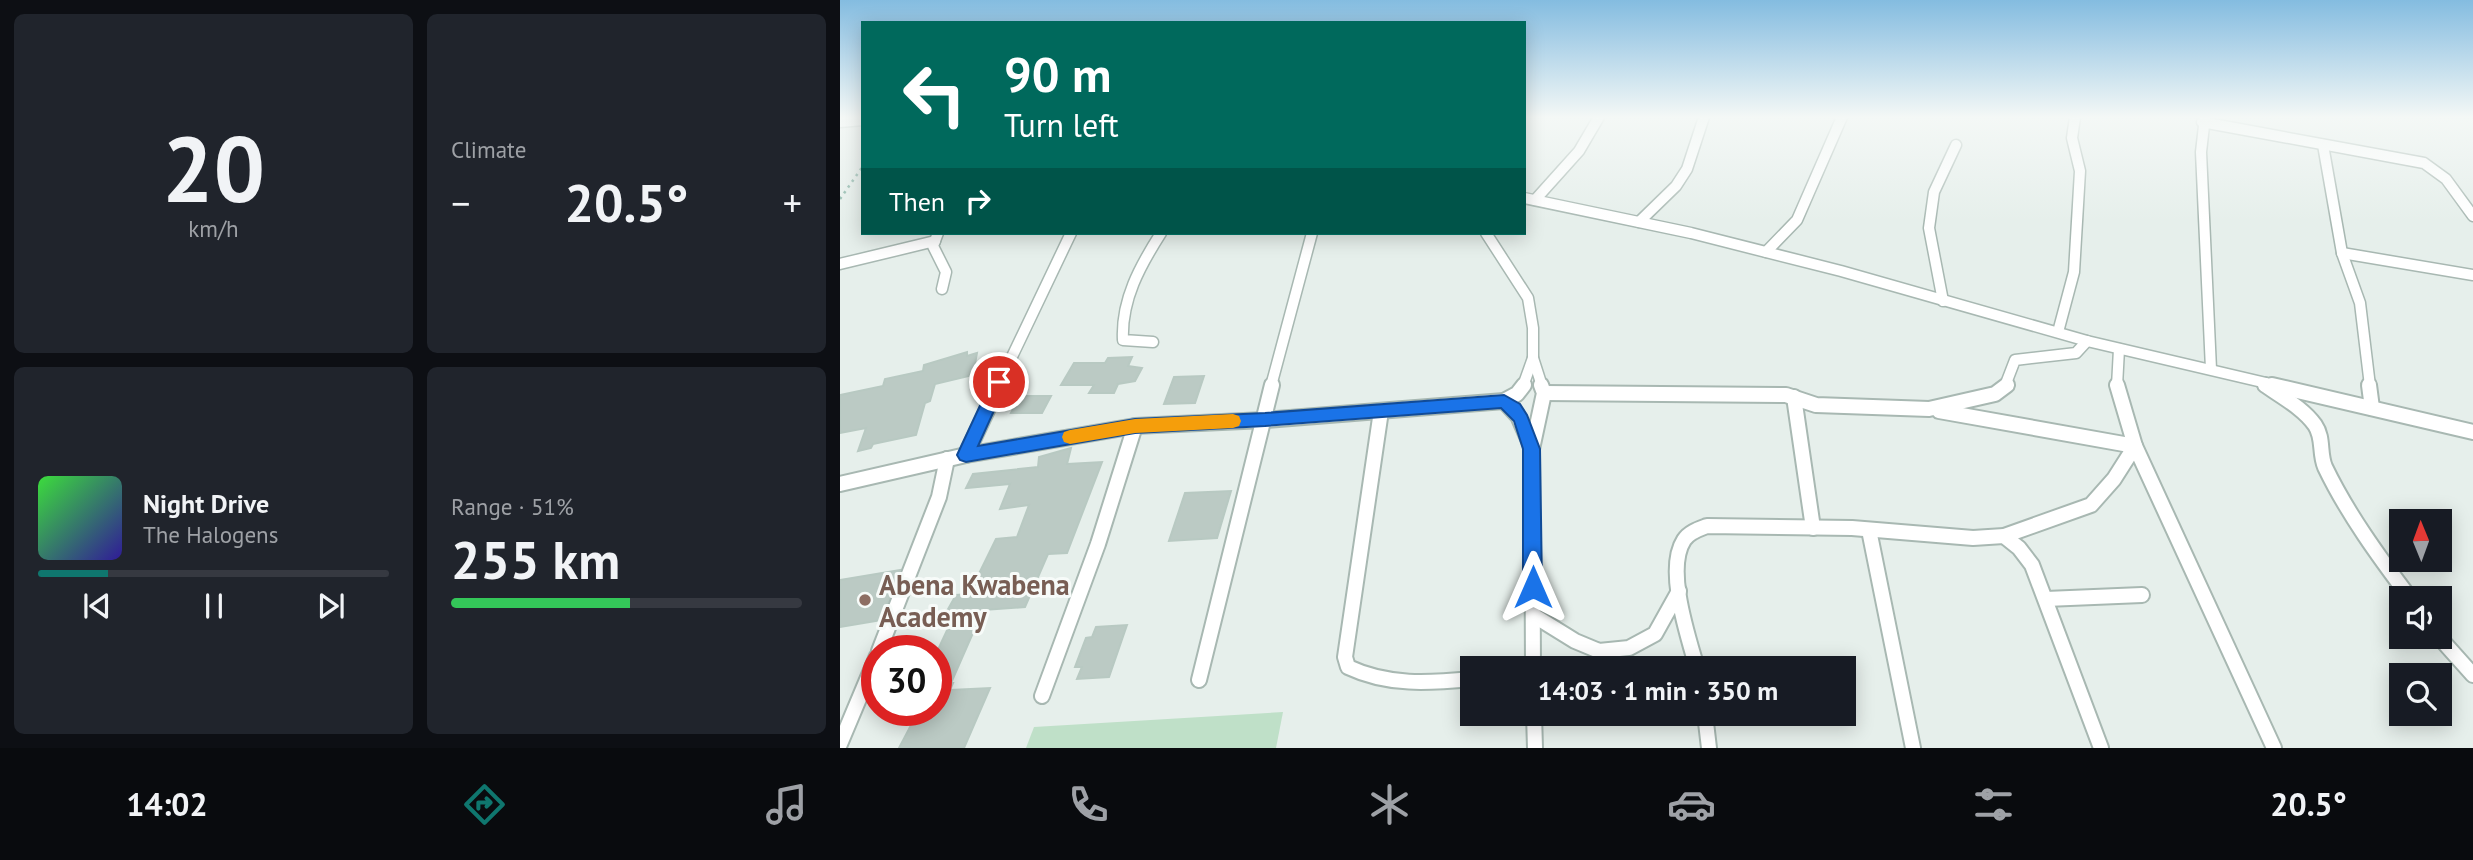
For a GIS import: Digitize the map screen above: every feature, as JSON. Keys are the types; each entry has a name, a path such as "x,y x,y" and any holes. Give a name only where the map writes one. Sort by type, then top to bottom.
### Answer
{"street":[{"path":"1530,199 1578,152"},
{"path":"1639,222 1676,186 1687,169 1693,152"},
{"path":"1766,252 1797,220 1827,152"},
{"path":"1943,301 1929,228 1934,192 1953,152"},
{"path":"2058,332 2074,272 2080,171 2075,152"},
{"path":"2201,152 2211,369"},
{"path":"2324,152 2342,253 2360,303 2372,408"},
{"path":"2359,152 2428,165 2459,194 2473,216"},
{"path":"1530,199 1766,252 2087,341 2473,432"},
{"path":"966,455 1070,235"},
{"path":"1153,342 1123,340 1121,326 1135,281 1160,235"},
{"path":"1199,680 1294,295 1311,235"},
{"path":"840,484 966,455 1135,426 1381,411 1504,401 1517,396 1526,386 1533,358 1533,328 1528,298 1487,235"},
{"path":"840,264 937,237"},
{"path":"937,237 933,246 944,263 947,275 942,289"},
{"path":"2342,253 2473,275"},
{"path":"1929,409 1995,394 2008,384 2015,360 2076,353 2087,341"},
{"path":"2119,349 2117,390 2135,446 2274,748"},
{"path":"1533,358 1544,393 1532,449 1533,656"},
{"path":"2258,380 2298,408 2316,426 2323,439 2320,449 2323,463 2402,586"},
{"path":"1544,393 1680,396 1769,394 1794,397 1816,405 1929,409 2135,446"},
{"path":"1794,397 1813,528"},
{"path":"1504,401 1514,408 1521,419 1532,449"},
{"path":"1381,411 1345,657 1348,667 1385,681 1460,681"},
{"path":"1042,696 1098,544 1135,426"},
{"path":"1694,656 1679,591 1678,554 1684,539 1694,531 1707,526 1869,530 1973,538 2004,536 2091,505 2114,479 2135,446"},
{"path":"885,635 939,497 947,459"},
{"path":"1869,530 1913,748"},
{"path":"2004,536 2019,548 2032,565 2101,748"},
{"path":"1533,615 1575,641 1599,651 1629,648 1655,634 1679,591"},
{"path":"2046,599 2142,595"},
{"path":"2450,649 2473,675"},
{"path":"840,744 861,694"},
{"path":"1534,726 1535,748"},
{"path":"1706,726 1709,748"}],"path":[{"path":"840,199 861,169"}],"green space":[{"path":"1283,712 1276,748 1026,748 1034,727"}],"building":[{"path":"967,352 967,356 977,353 973,375 935,384 930,401 925,403 916,435 873,444 871,448 858,451 866,428 840,433 840,395 883,386 885,379 923,371 924,365"},
{"path":"1132,357 1128,366 1142,368 1135,381 1118,384 1114,393 1089,393 1094,385 1061,385 1074,363 1105,363 1108,358"},
{"path":"1204,376 1195,403 1164,404 1174,377"},
{"path":"1020,396 1051,396 1042,413 1011,413"},
{"path":"1071,448 1067,464 1102,462 1067,553 1048,554 1025,607 983,610 952,681 952,635 945,635 956,611 947,611 956,595 969,594 996,539 1017,537 1029,505 1000,509 1010,484 966,488 973,474 1038,467 1039,457"},
{"path":"1231,491 1217,538 1169,541 1185,493"},
{"name":"Abena Kwabena Academy","path":"900,570 881,620 840,627 840,580"},
{"path":"1127,625 1109,677 1077,679 1082,667 1075,667 1086,638 1092,637 1096,627"},
{"path":"990,688 964,748 899,748 911,726 952,726 952,690"}],"slow traffic":[{"path":"1070,437 1135,426 1233,421"}],"place":[{"name":"Abena Kwabena Academy","path":"865,600"}],"route":[{"path":"999,382 966,455 1135,426 1265,420 1504,401 1514,408 1521,419 1532,449 1533,587"}]}
